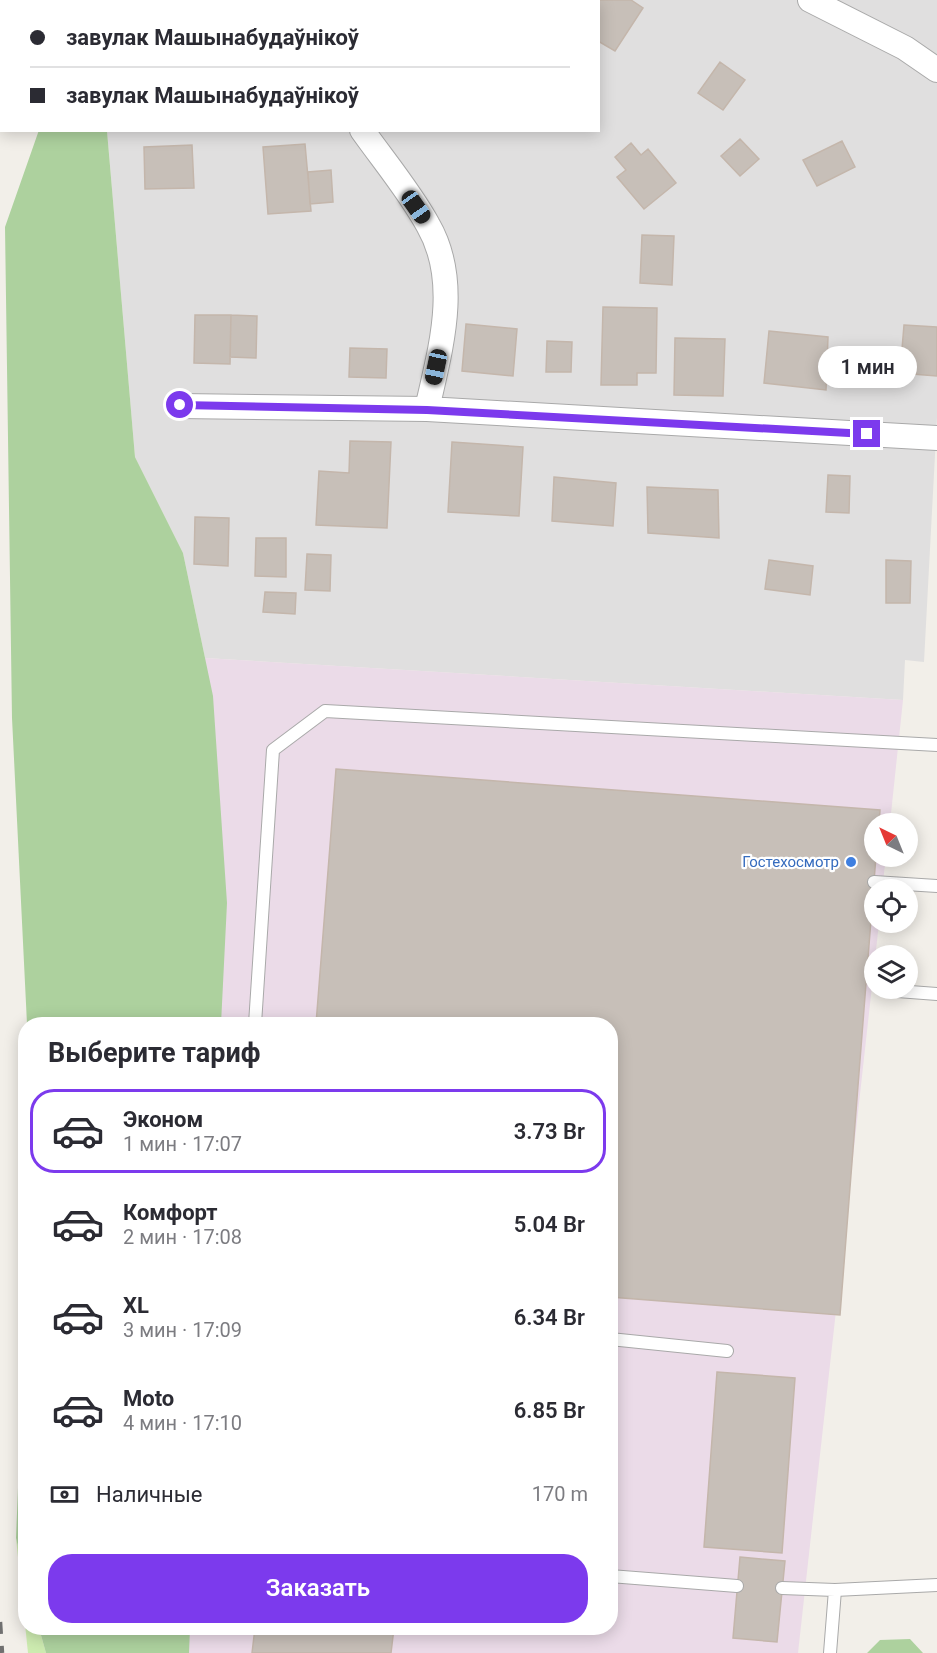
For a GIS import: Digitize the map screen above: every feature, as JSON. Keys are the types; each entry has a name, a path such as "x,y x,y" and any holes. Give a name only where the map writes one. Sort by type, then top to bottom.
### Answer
{"street":[{"path":"810,0 905,48 937,70"},
{"path":"363,132 429,226 445,275 445,325 427,410"},
{"path":"180,405 427,410 937,438"}],"lane":[{"path":"255,1017 273,750 325,711 937,745"},
{"path":"918,884 937,885"},
{"path":"918,993 937,994"},
{"path":"618,1340 727,1351"},
{"path":"618,1577 737,1586"},
{"path":"782,1588 835,1590 937,1585"},
{"path":"830,1653 835,1590"}],"shaded area":[{"path":"600,0 937,0 937,417 924,662 905,660 903,700 205,658 183,553 135,457 107,132 600,132"},
{"path":"205,658 903,700 891,813 864,813 864,867 885,867 883,879 864,879 864,933 878,933 877,945 864,945 864,999 871,999 798,1653 188,1653 189,1635 618,1635 618,1017 199,1017"}],"green space":[{"path":"38,132 107,132 135,457 183,553 213,696 227,903 221,1017 27,1017 12,718 5,227"},
{"path":"18,1488 18,1546 16,1538"},
{"path":"26,1635 41,1635 46,1653 28,1653"},
{"path":"41,1635 190,1635 189,1653 46,1653"},
{"path":"910,1639 923,1653 867,1653 880,1640"}],"building":[{"path":"600,0 631,0 643,8 615,51 600,42"},
{"path":"720,62 745,80 723,110 698,93"},
{"path":"740,139 759,159 740,176 721,156"},
{"path":"842,141 855,167 817,186 803,160"},
{"path":"631,143 641,155 648,149 676,183 644,209 617,177 626,170 615,157"},
{"path":"305,144 311,211 268,214 263,147"},
{"path":"192,145 194,188 145,189 144,147"},
{"path":"331,170 333,202 310,204 308,172"},
{"path":"642,235 674,236 672,285 640,283"},
{"path":"603,307 657,308 656,373 637,373 637,385 601,385"},
{"path":"195,315 231,315 230,364 194,363"},
{"path":"231,315 257,316 256,358 230,357"},
{"path":"466,324 517,329 513,376 462,371"},
{"path":"904,325 937,327 937,376 900,373"},
{"path":"769,331 828,337 826,390 764,383"},
{"path":"675,338 725,339 723,396 674,395"},
{"path":"547,341 572,342 571,372 546,372"},
{"path":"350,348 387,349 386,378 349,377"},
{"path":"350,441 391,442 387,528 316,525 319,471 349,473"},
{"path":"452,442 523,447 519,516 448,512"},
{"path":"828,475 850,476 849,513 826,512"},
{"path":"554,477 616,483 613,526 552,521"},
{"path":"647,487 718,490 719,538 648,533"},
{"path":"195,517 229,518 228,566 194,564"},
{"path":"256,538 286,538 286,577 255,576"},
{"path":"307,554 331,555 330,591 305,590"},
{"path":"769,560 813,566 810,595 765,589"},
{"path":"886,560 911,561 910,603 886,603"},
{"path":"265,592 296,593 295,614 263,612"},
{"path":"336,769 880,810 880,813 864,813 864,867 875,867 874,879 864,879 864,933 870,933 869,945 864,945 865,999 840,1315 618,1298 618,1017 317,1017"},
{"path":"717,1372 795,1378 782,1553 704,1547"},
{"path":"740,1557 785,1561 777,1642 733,1638"},
{"path":"254,1635 393,1635 391,1653 252,1653"}],"railway":[{"path":"0,1622 2,1653"}],"place":[{"name":"Гостехосмотр","path":"851,862"}],"route":[{"path":"180,405 427,410 867,434"}]}
